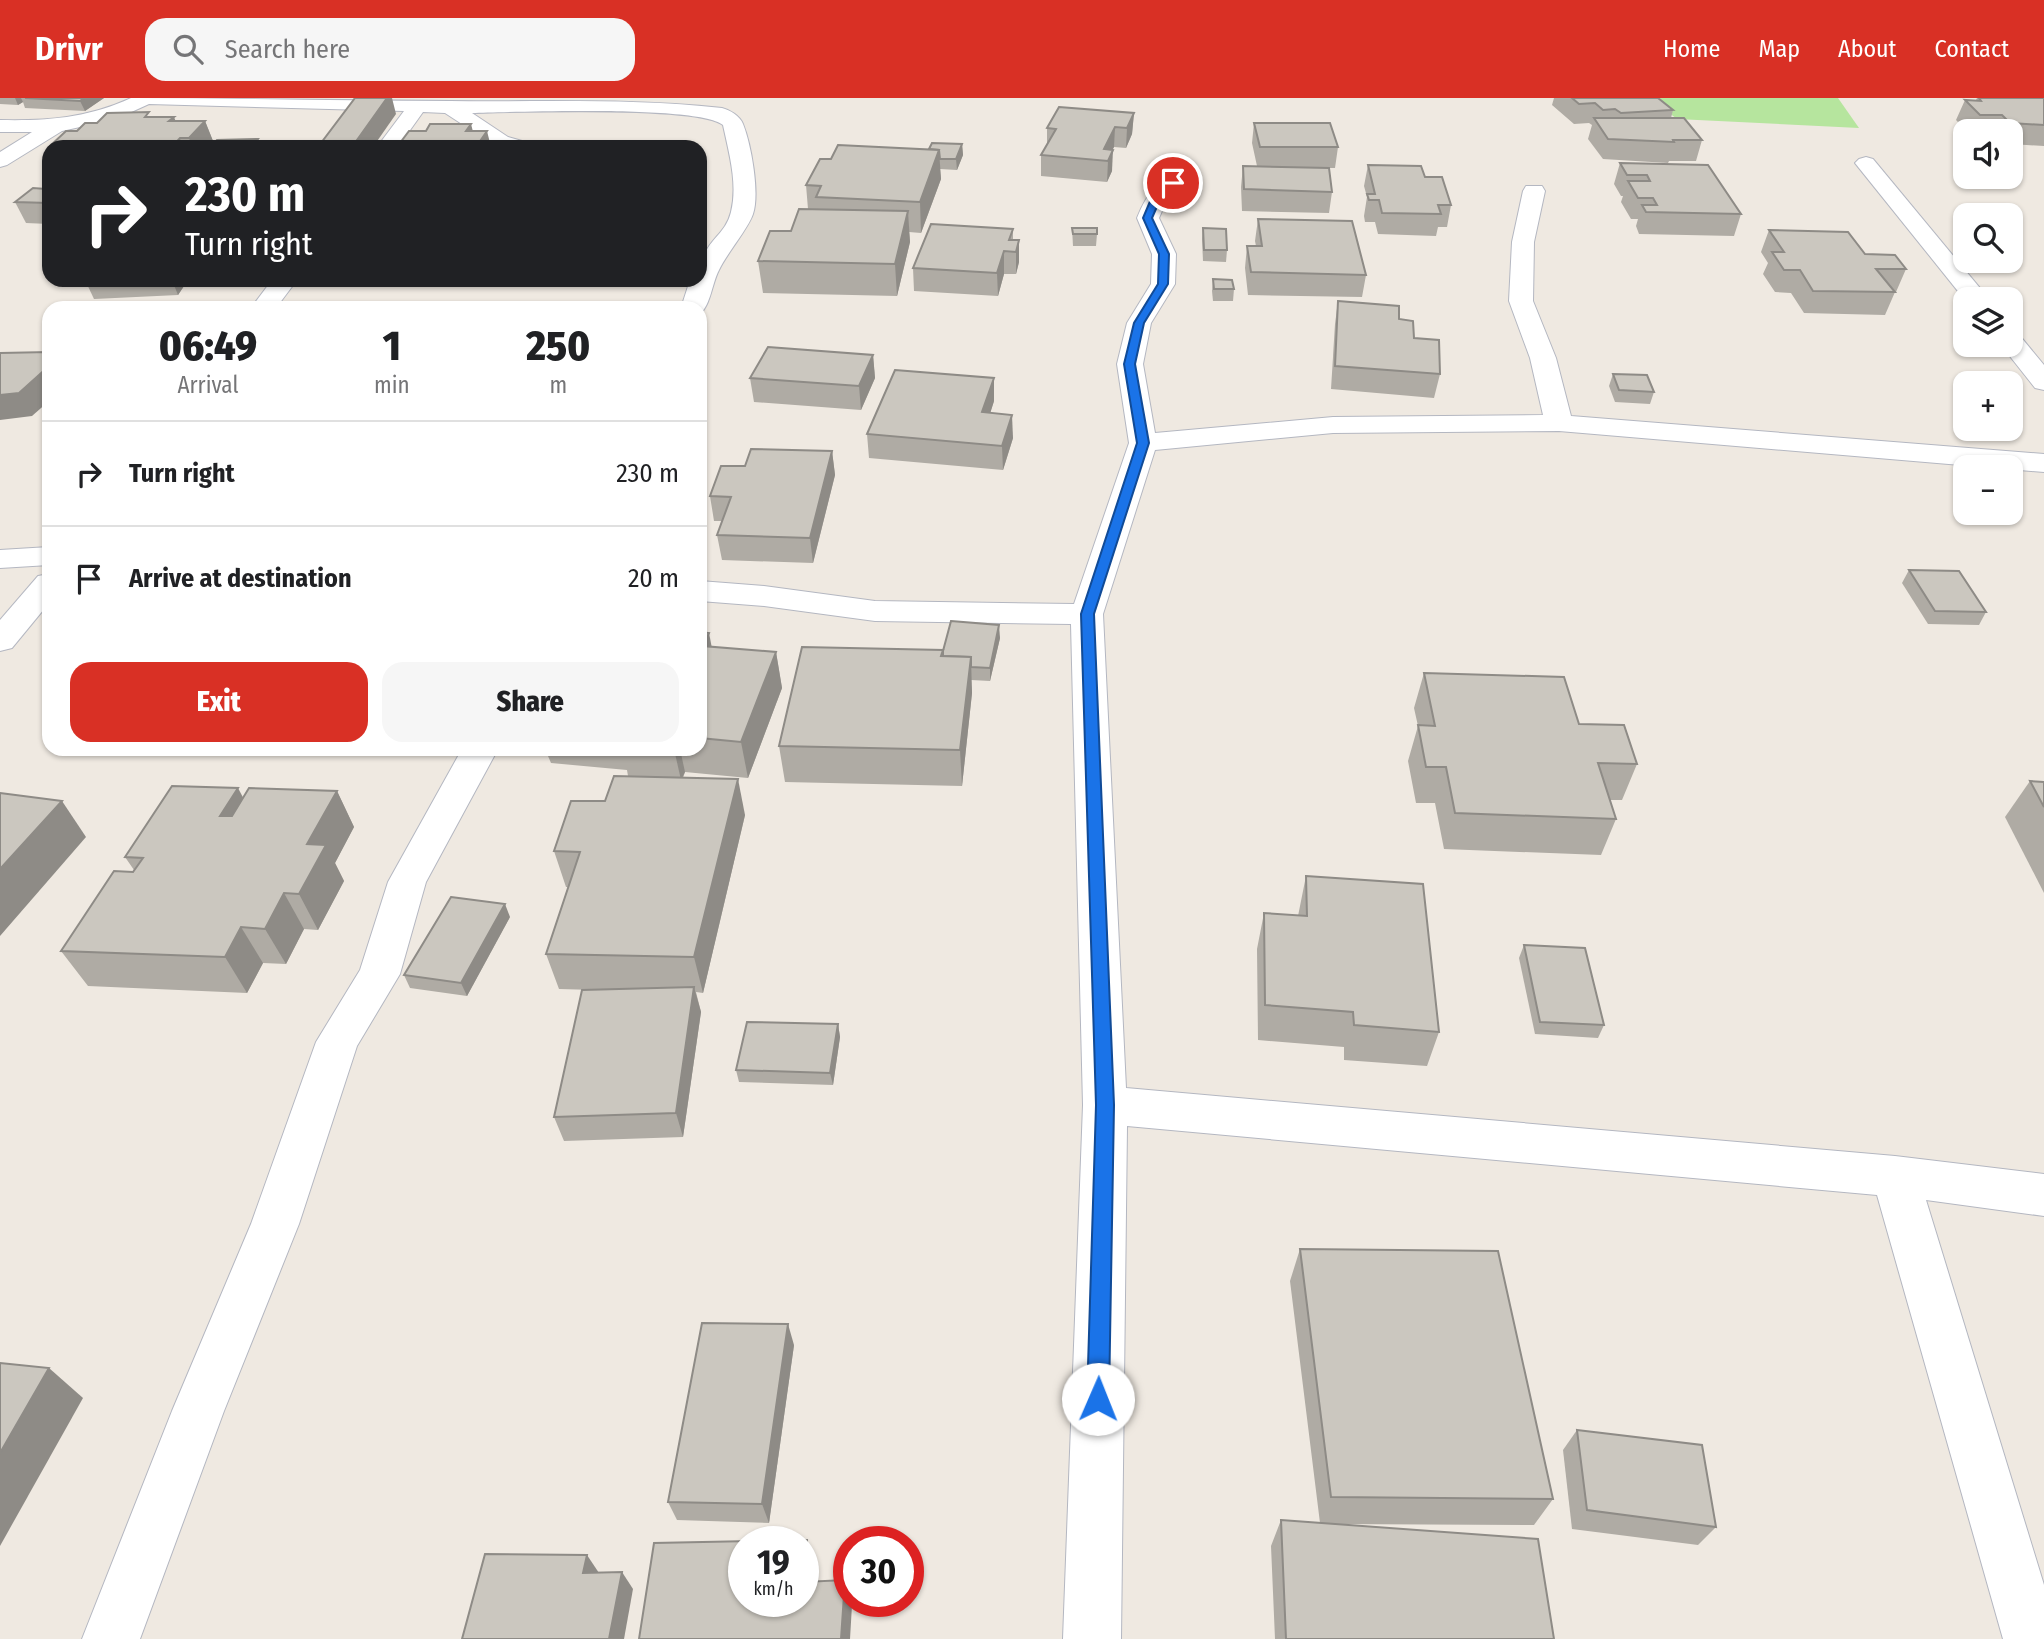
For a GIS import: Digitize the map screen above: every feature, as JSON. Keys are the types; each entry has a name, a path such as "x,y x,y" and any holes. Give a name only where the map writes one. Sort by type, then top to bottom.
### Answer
{"street":[{"path":"0,126 54,128 112,115 148,98 418,107 576,105 669,108 722,114 733,123 745,183 741,215 707,270"},
{"path":"392,140 418,107"},
{"path":"450,107 500,140"},
{"path":"0,161 54,128"},
{"path":"1866,163 1967,287"},
{"path":"1092,1639 1105,1105 1087,614 1143,443 1130,364 1139,323 1163,284 1164,254 1148,218 1158,194 1189,173"},
{"path":"1534,191 1523,242 1521,301 1543,358 1559,423"},
{"path":"268,301 280,287"},
{"path":"2023,356 2044,382"},
{"path":"1143,443 1333,425 1559,423 2044,463"},
{"path":"0,559 42,556"},
{"path":"0,641 42,591"},
{"path":"707,592 764,596 875,611 1087,614"},
{"path":"111,1639 198,1411 275,1224 337,1042 379,974 407,882 476,756"},
{"path":"1105,1105 1895,1176 2044,1195"},
{"path":"1895,1176 2032,1639"}],"green space":[{"path":"1650,98 1838,98 1859,128 1677,119"}],"building":[{"path":"25,98 84,98 80,101"},
{"path":"355,98 387,98 357,140 323,140"},
{"path":"1572,98 1658,98 1673,110 1621,113 1615,109 1603,110 1595,103 1579,104"},
{"path":"1979,98 2044,98 2044,125 2023,124 2023,119 2006,119 2002,115 1980,115 1965,100 1981,101"},
{"path":"1059,107 1134,113 1127,128 1115,127 1104,149 1113,150 1108,161 1041,155 1056,129 1047,128"},
{"path":"149,112 145,117 174,117 169,121 205,121 189,138 178,140 56,140 66,131 77,131 85,123 97,123 107,113"},
{"path":"1594,118 1684,118 1702,140 1673,140 1674,142 1608,139"},
{"path":"1254,123 1330,123 1338,147 1260,147"},
{"path":"430,124 471,124 466,131 487,131 481,140 402,140 409,131 426,131"},
{"path":"932,143 962,144 956,159 940,159 939,150 929,149"},
{"path":"838,145 939,150 920,202 816,197 821,186 806,185 820,159 831,159"},
{"path":"1620,163 1708,165 1741,214 1646,212 1642,205 1657,205 1653,198 1638,198 1628,181 1650,181 1647,175 1627,175"},
{"path":"1368,165 1421,166 1425,177 1442,177 1451,205 1438,205 1441,214 1382,213 1379,200 1369,200 1367,194 1375,194"},
{"path":"1243,166 1329,168 1332,192 1244,189"},
{"path":"33,188 42,189 42,203 15,202"},
{"path":"799,209 908,211 895,264 758,261 770,231 791,231"},
{"path":"1258,219 1352,221 1366,275 1251,272 1247,246 1262,246"},
{"path":"931,224 1013,229 1009,240 1019,240 1016,252 1004,251 997,273 913,268"},
{"path":"1072,228 1097,228 1097,234 1073,234"},
{"path":"1203,228 1226,229 1227,250 1204,250"},
{"path":"1769,230 1848,232 1865,254 1895,255 1906,269 1876,269 1895,292 1813,291 1800,270 1784,270 1772,252 1784,252"},
{"path":"1213,279 1232,280 1234,289 1214,289"},
{"path":"1338,301 1399,306 1399,319 1413,321 1414,338 1439,340 1440,374 1335,366"},
{"path":"768,347 873,355 859,386 750,378"},
{"path":"42,352 42,372 19,393 0,395 0,353"},
{"path":"895,370 994,378 982,412 1012,415 1002,446 867,434"},
{"path":"1613,374 1647,375 1654,392 1619,390"},
{"path":"751,449 832,451 810,538 717,535 731,497 710,496 721,466 745,466"},
{"path":"1909,570 1959,571 1986,612 1935,611"},
{"path":"951,621 999,625 990,668 971,667 971,657 943,656"},
{"path":"707,646 776,652 741,742 707,739"},
{"path":"802,647 943,650 941,656 971,657 960,750 779,746"},
{"path":"1424,673 1564,677 1579,724 1624,725 1637,764 1598,763 1616,819 1455,813 1446,767 1426,767 1418,725 1435,726"},
{"path":"614,776 738,779 694,957 546,954 580,852 554,851 571,801 605,801"},
{"path":"2030,781 2044,782 2044,807"},
{"path":"172,786 238,788 220,816 232,816 249,788 337,791 307,844 326,845 299,894 284,893 265,929 241,927 225,957 61,951 114,871 133,872 143,858 125,857"},
{"path":"0,793 62,801 0,869"},
{"path":"1306,876 1423,884 1439,1032 1354,1025 1353,1012 1265,1005 1264,913 1307,916"},
{"path":"451,897 505,904 461,983 404,975"},
{"path":"1524,945 1585,948 1604,1025 1540,1022"},
{"path":"694,987 676,1113 554,1117 582,990"},
{"path":"747,1022 838,1024 830,1073 736,1070"},
{"path":"1300,1249 1498,1251 1553,1499 1331,1497"},
{"path":"702,1323 788,1324 762,1504 668,1502"},
{"path":"0,1363 49,1368 0,1453"},
{"path":"1577,1430 1702,1445 1716,1527 1587,1510"},
{"path":"1281,1520 1538,1539 1554,1639 1286,1639"},
{"path":"728,1542 728,1617 819,1617 819,1581 833,1581 833,1617 842,1617 841,1639 639,1639 654,1543"},
{"path":"485,1554 587,1555 583,1573 622,1572 609,1639 462,1639"}],"route":[{"path":"1098,1399 1105,1105 1087,614 1143,443 1130,364 1139,323 1163,284 1164,254 1148,218 1158,194 1173,183"}]}
